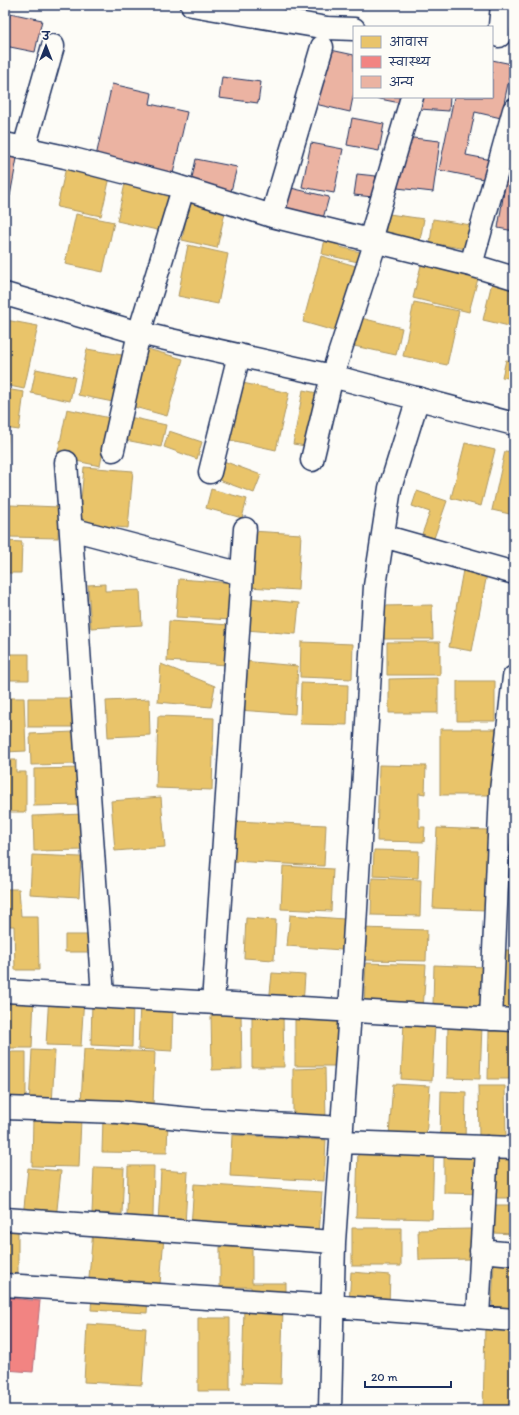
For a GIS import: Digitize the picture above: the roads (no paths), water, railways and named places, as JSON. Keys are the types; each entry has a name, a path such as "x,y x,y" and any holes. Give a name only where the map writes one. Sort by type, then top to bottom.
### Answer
{"street":[{"path":"192,5 327,28 353,29"},
{"path":"502,5 502,36"},
{"path":"53,46 14,146 65,157 170,184 272,216 471,265 514,278"},
{"path":"272,216 322,47"},
{"path":"312,460 332,376 373,250 370,240 412,98"},
{"path":"471,265 514,110"},
{"path":"113,450 139,333 183,189"},
{"path":"5,294 139,333 332,376 514,424"},
{"path":"210,472 239,355"},
{"path":"330,1410 334,1242 350,1010 375,586 390,488 418,398"},
{"path":"66,462 103,996"},
{"path":"71,529 242,574"},
{"path":"213,1003 245,529"},
{"path":"383,536 514,574"},
{"path":"491,1019 501,791 514,677"},
{"path":"5,990 514,1020"},
{"path":"5,1108 118,1112 342,1135 514,1148"},
{"path":"478,1317 486,1147"},
{"path":"5,1219 334,1242"},
{"path":"481,1251 514,1254"},
{"path":"5,1285 332,1306 514,1320"}]}
